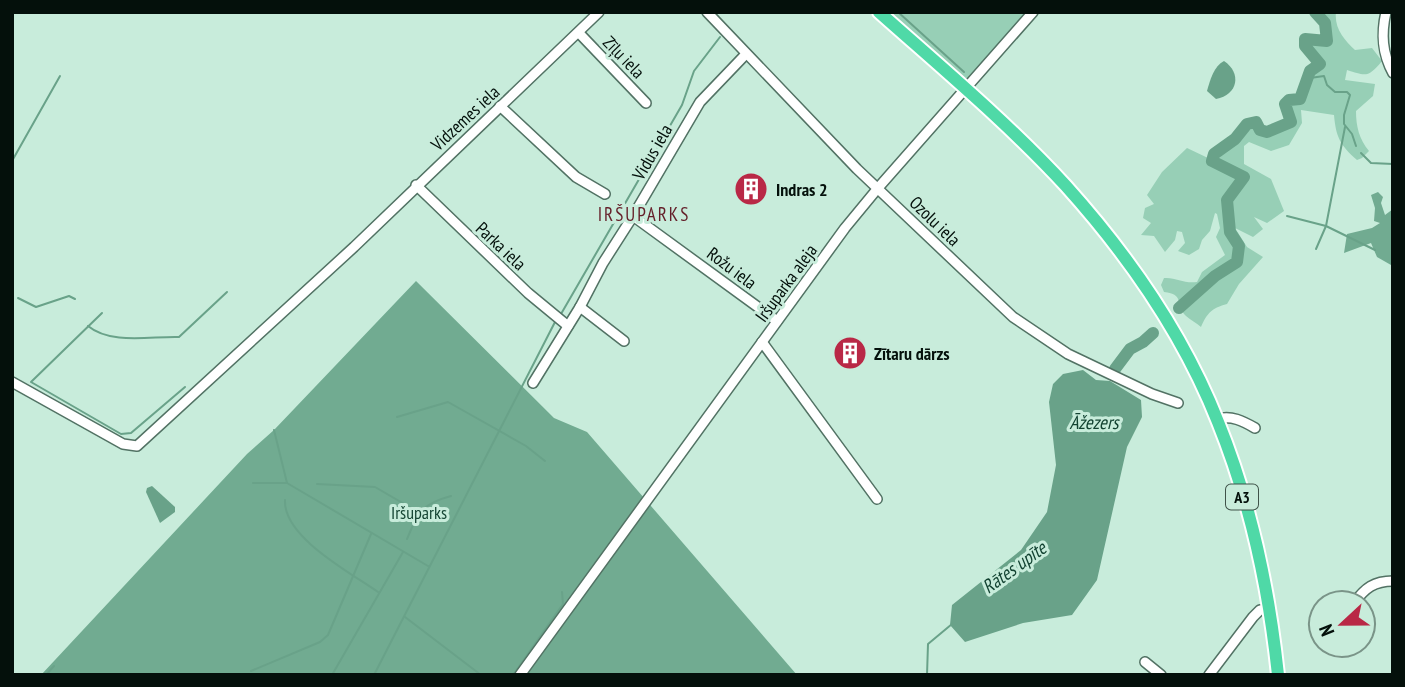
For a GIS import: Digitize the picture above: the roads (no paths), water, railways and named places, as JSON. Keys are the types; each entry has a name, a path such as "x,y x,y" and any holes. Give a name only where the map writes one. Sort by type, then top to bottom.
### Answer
{"highway":[{"name":"A3","path":"879,12 965,88 1073,195 1135,272 1168,324 1217,419 1234,465 1259,556 1278,675"}],"street":[{"name":"Vidzemes iela","path":"14,383 123,444 136,446 354,247 599,12"},
{"name":"Ozolu iela","path":"707,12 877,188 1013,317 1068,355 1152,394 1178,402"},
{"name":"Iršuparka aleja","path":"520,675 877,188 1033,12"},
{"path":"1386,12 1382,32 1386,61 1393,73"},
{"name":"Zīļu iela","path":"579,33 646,103"},
{"name":"Vidus iela","path":"533,383 700,102 746,54"},
{"path":"500,106 576,177 606,194"},
{"name":"Parka iela","path":"416,185 528,293 568,326"},
{"name":"Rožu iela","path":"633,216 777,321"},
{"path":"580,307 624,341"},
{"path":"762,342 877,499"},
{"path":"1217,419 1239,419 1255,428"},
{"path":"1366,589 1393,581"},
{"path":"1209,675 1252,617 1260,610 1268,608"},
{"path":"1145,662 1161,675"}],"water":[{"path":"1224,61 1233,71 1235,83 1229,93 1216,99 1207,91 1215,70"},
{"name":"Āžezers","path":"1083,370 1096,380 1110,381 1141,400 1142,417 1127,447 1097,580 1072,615 1023,623 965,642 950,625 952,605 1021,550 1047,512 1056,465 1049,402 1053,384 1063,374"},
{"path":"152,486 175,507 175,512 160,523 146,492 147,488"}],"waterway":[{"path":"898,12 964,72"},
{"name":"Rātes upīte","path":"1179,308 1215,276 1237,262 1239,246 1230,232 1227,200 1244,177 1212,161 1214,154 1235,139 1247,124 1256,122 1260,130 1267,132 1291,122 1285,104 1289,100 1300,99 1310,71 1320,64 1305,46 1305,39 1327,41 1325,23 1315,12"},
{"path":"561,314 682,105 694,71 720,37"},
{"path":"12,161 60,76"},
{"path":"1310,78 1324,76 1327,85 1335,92 1347,92 1350,95 1344,124 1352,134 1356,146"},
{"path":"1316,249 1326,226 1345,127"},
{"path":"1361,153 1371,163 1393,164"},
{"path":"1287,216 1326,226 1375,250"},
{"path":"88,326 97,332 120,338 179,337 227,292"},
{"path":"18,298 36,307 69,296 75,299"},
{"path":"102,313 31,382 121,434 131,433 185,387"},
{"path":"374,675 555,322"},
{"name":"Rātes upīte","path":"1115,369 1130,349 1153,333"},
{"path":"397,417 448,402 526,446 545,461"},
{"path":"274,430 287,483 428,566"},
{"path":"253,483 287,483"},
{"path":"317,484 375,487 418,512"},
{"path":"407,539 414,522 427,506 451,496"},
{"path":"285,500 287,514 306,540 378,592"},
{"path":"251,671 320,642 328,635 371,534"},
{"path":"332,675 403,552"},
{"path":"513,675 563,604 562,592"},
{"path":"405,617 481,675"},
{"name":"Rātes upīte","path":"927,675 928,644 952,624"},
{"path":"46,675 54,666"}],"place":[{"name":"Indras 2","path":"751,189"},
{"name":"Zītaru dārzs","path":"850,353"}],"district":[{"name":"IRŠUPARKS","path":"644,214"}],"park label":[{"name":"Iršuparks","path":"419,512"}]}
